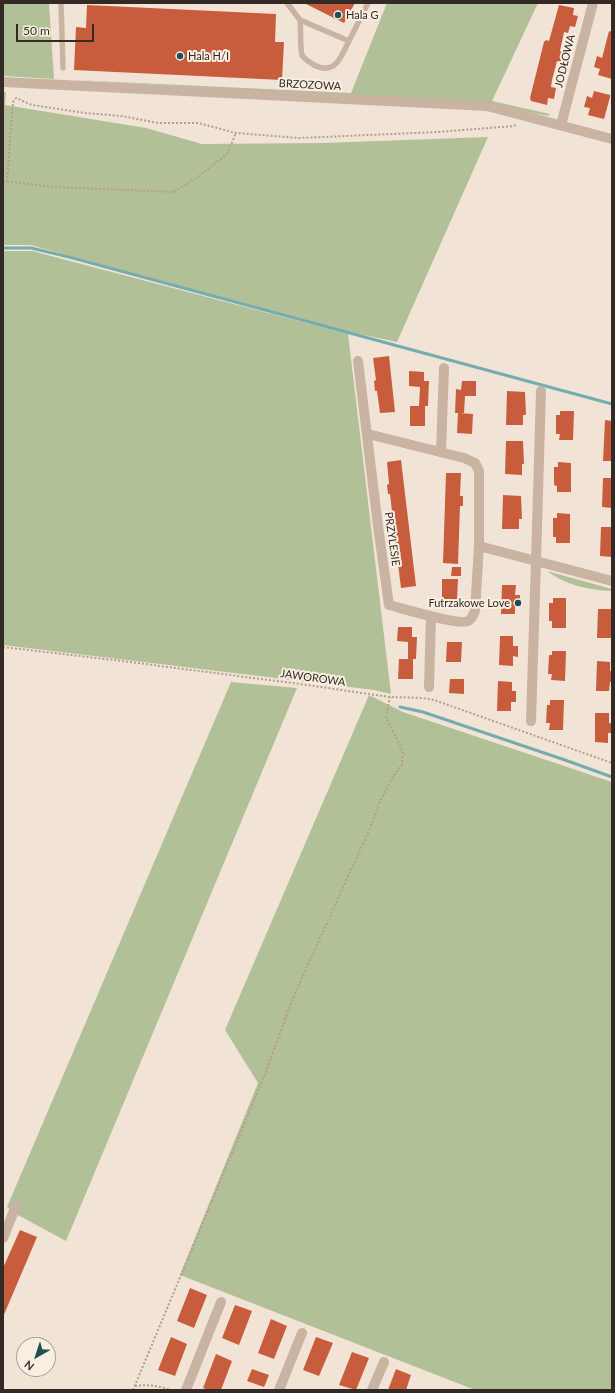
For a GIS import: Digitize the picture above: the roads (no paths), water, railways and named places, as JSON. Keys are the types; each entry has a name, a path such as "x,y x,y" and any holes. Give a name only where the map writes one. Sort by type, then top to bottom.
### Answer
{"street":[{"name":"JODŁOWA","path":"560,125 593,3"},
{"name":"BRZOZOWA","path":"3,82 487,106 612,138"},
{"name":"PRZYLESIE","path":"358,361 389,604 431,616 462,623 468,622 475,612 479,546 478,467 475,463 464,458 441,451 368,434"},
{"path":"441,451 444,368"},
{"path":"531,721 541,391"},
{"path":"479,546 612,581"},
{"path":"429,687 431,616"},
{"path":"3,1238 16,1206"},
{"path":"186,1390 221,1302"},
{"path":"280,1390 302,1333"},
{"path":"372,1390 384,1362"}],"lane":[{"path":"61,3 63,68"},
{"path":"287,3 300,20 349,40"},
{"path":"300,20 302,54 306,60 318,66 325,69 331,68 336,65 368,3"}],"waterway":[{"path":"3,248 31,248 69,257 612,404"},
{"path":"400,707 423,712 612,777"}],"place":[{"name":"Hala G","path":"338,15"},
{"name":"Hala H/I","path":"180,56"},
{"name":"Futrzakowe Love","path":"518,603"}]}
